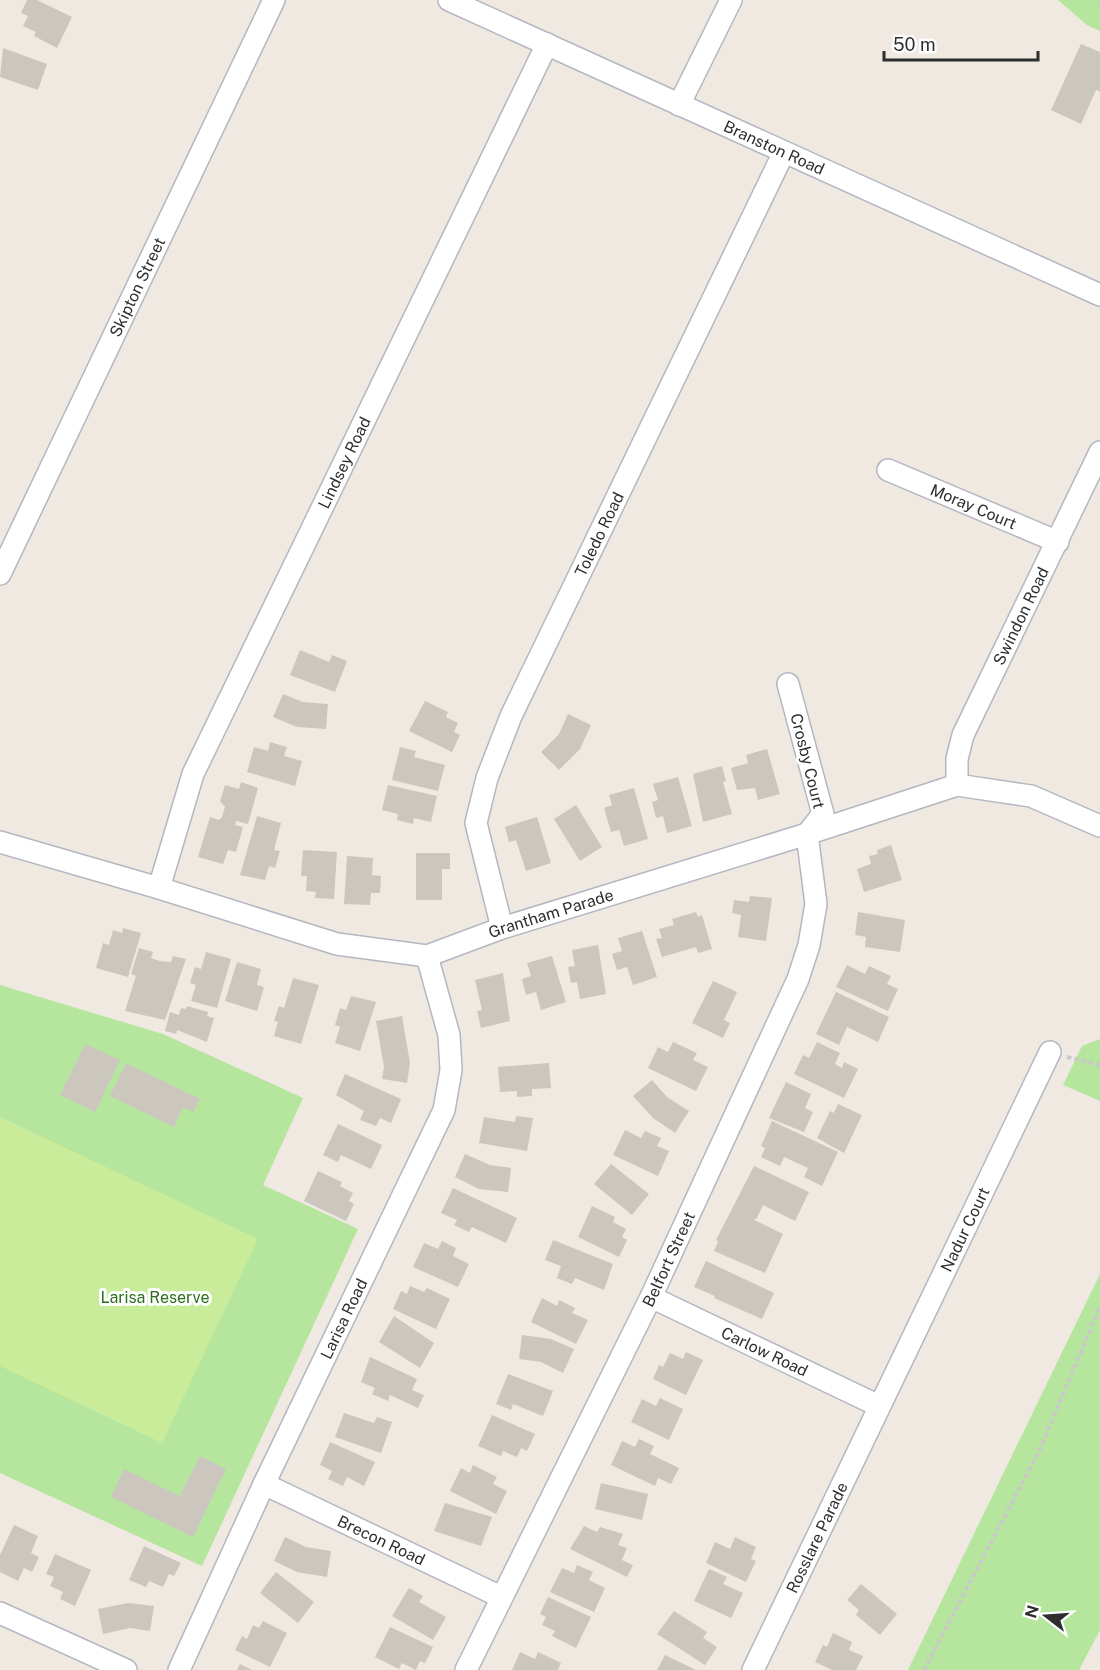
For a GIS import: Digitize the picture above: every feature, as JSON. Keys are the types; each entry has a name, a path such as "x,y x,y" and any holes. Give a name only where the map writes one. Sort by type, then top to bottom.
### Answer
{"street":[{"name":"Skipton Street","path":"0,574 274,0"},
{"name":"Branston Road","path":"449,0 1100,295"},
{"path":"679,105 731,0"},
{"name":"Lindsey Road","path":"159,888 193,774 547,44"},
{"name":"Toledo Road","path":"502,928 476,823 487,778 512,716 784,152"},
{"name":"Swindon Road","path":"957,785 957,759 963,735 1100,452"},
{"name":"Moray Court","path":"888,470 1058,542"},
{"name":"Crosby Court","path":"788,684 823,814 807,834"},
{"name":"Grantham Parade","path":"0,842 159,888 337,944 427,956 502,928 957,785 1031,796 1100,826"},
{"name":"Belfort Street","path":"466,1670 651,1297 798,979 809,945 816,903 807,834"},
{"name":"Larisa Road","path":"179,1670 264,1484 444,1110 451,1070 449,1035 427,956"},
{"name":"Nadur Court","path":"879,1406 1050,1052"},
{"name":"Carlow Road","path":"651,1297 879,1406"},
{"name":"Rosslare Parade","path":"753,1670 879,1406"},
{"name":"Brecon Road","path":"264,1484 501,1597"},
{"path":"0,1613 126,1670"}],"path":[{"path":"1050,1052 1100,1065"},
{"path":"924,1670 1038,1453 1100,1306"}],"green space":[{"path":"1058,0 1100,0 1100,31 1087,25"},
{"name":"Larisa Reserve","path":"0,985 163,1034 303,1098 263,1185 358,1229 202,1566 0,1473"},
{"path":"1100,1039 1100,1101 1063,1085 1082,1046"},
{"path":"0,1117 258,1239 162,1443 0,1366"},
{"path":"1100,1274 1100,1630 1079,1670 908,1670"}],"building":[{"path":"27,0 37,0 72,17 57,48 34,36 36,32 23,26 28,16 21,13"},
{"path":"1081,44 1100,52 1100,92 1096,90 1081,124 1051,110"},
{"path":"3,48 47,64 38,90 0,77"},
{"path":"300,650 329,662 332,655 347,661 335,692 290,675"},
{"path":"283,694 303,702 328,704 326,729 297,727 273,717"},
{"path":"425,701 448,712 446,717 458,723 454,732 460,735 452,752 409,731"},
{"path":"568,714 591,725 580,749 559,770 541,752 559,734"},
{"path":"270,742 287,747 284,756 302,761 295,786 247,772 254,747 268,751"},
{"path":"400,747 416,751 414,757 445,765 438,791 392,780"},
{"path":"767,749 780,794 758,800 755,788 737,790 731,768 748,763 746,755"},
{"path":"722,766 726,781 723,782 732,814 703,822 693,774"},
{"path":"678,777 692,826 667,833 663,816 656,818 652,802 658,800 653,784"},
{"path":"241,782 258,788 248,824 236,821 235,825 243,827 236,852 228,850 223,864 198,857 210,817 219,820 222,817 225,807 220,801 225,785 239,789"},
{"path":"388,785 437,796 431,822 414,818 413,824 397,820 398,814 382,810"},
{"path":"634,788 648,839 624,846 619,830 611,832 604,808 612,805 609,795"},
{"path":"576,805 602,847 580,861 554,819"},
{"path":"257,816 281,823 274,850 280,851 275,868 269,866 265,880 240,875"},
{"path":"537,817 551,863 526,871 516,840 509,842 505,827"},
{"path":"891,845 902,880 864,892 857,869 871,864 869,856 878,854 877,850"},
{"path":"303,850 337,852 334,899 315,898 316,892 306,891 307,876 301,876"},
{"path":"416,853 450,853 450,869 442,869 442,900 416,900"},
{"path":"347,856 373,858 372,875 381,876 380,893 371,893 370,905 344,904"},
{"path":"750,896 772,898 766,941 738,937 741,915 732,913 734,900 749,902"},
{"path":"696,912 698,917 702,915 712,949 698,953 696,947 662,957 656,939 662,938 659,929 674,925 672,919"},
{"path":"858,912 905,920 900,952 865,947 866,937 855,935"},
{"path":"123,928 141,933 128,977 96,968 103,943 109,945 113,930 122,933"},
{"path":"642,931 657,977 633,985 627,967 617,970 612,954 622,951 618,938"},
{"path":"598,945 606,994 580,999 577,982 571,983 568,967 575,966 572,950"},
{"path":"139,948 153,952 151,958 160,961 171,962 173,956 186,959 165,1020 125,1011 136,976 131,974"},
{"path":"206,952 231,959 217,1008 191,1001 196,985 190,983 195,967 201,969"},
{"path":"552,956 566,1002 541,1010 536,992 526,995 522,979 531,976 527,963"},
{"path":"237,962 261,969 257,985 264,987 257,1011 225,1001"},
{"path":"847,965 865,974 869,966 891,976 887,984 898,989 888,1011 836,987"},
{"path":"503,973 510,1021 481,1028 477,1011 482,1010 475,980"},
{"path":"293,978 319,985 301,1044 274,1036 278,1022 274,1021 279,1006 284,1008"},
{"path":"713,981 737,992 724,1020 730,1023 723,1038 692,1023"},
{"path":"836,992 889,1017 878,1042 847,1027 839,1045 816,1034"},
{"path":"351,996 376,1002 360,1051 335,1043 340,1027 335,1025 340,1008 346,1010"},
{"path":"187,1006 208,1012 207,1016 214,1018 207,1042 177,1030 176,1034 165,1031 170,1012 179,1015 181,1008 186,1009"},
{"path":"402,1016 410,1063 407,1083 382,1079 384,1067 376,1021"},
{"path":"673,1042 697,1053 693,1060 708,1067 696,1091 648,1068 658,1047 668,1052"},
{"path":"817,1042 840,1053 835,1064 842,1068 844,1062 858,1069 844,1098 794,1074 803,1055 809,1058"},
{"path":"85,1044 120,1060 95,1112 60,1095"},
{"path":"126,1063 200,1099 193,1112 183,1107 174,1127 110,1096"},
{"path":"549,1063 551,1088 532,1089 532,1096 517,1097 517,1091 500,1092 498,1067"},
{"path":"345,1074 401,1099 391,1123 380,1118 376,1126 360,1120 364,1111 336,1095"},
{"path":"652,1080 667,1097 689,1111 675,1133 653,1118 633,1096"},
{"path":"786,1082 811,1094 805,1108 813,1112 804,1132 769,1118"},
{"path":"838,1104 862,1115 844,1153 817,1138 830,1111 834,1113"},
{"path":"516,1116 533,1118 527,1151 479,1143 484,1117 515,1122"},
{"path":"772,1121 838,1152 822,1186 804,1177 808,1168 784,1157 780,1166 761,1157 765,1148 761,1146"},
{"path":"338,1124 382,1145 371,1169 341,1155 338,1162 323,1155"},
{"path":"625,1130 641,1138 645,1131 661,1138 657,1146 669,1151 658,1176 613,1155"},
{"path":"465,1154 490,1165 511,1168 508,1192 479,1189 455,1177"},
{"path":"611,1164 649,1194 632,1215 594,1184"},
{"path":"754,1166 809,1192 795,1221 763,1205 754,1220 783,1234 765,1273 714,1251 718,1242 716,1240"},
{"path":"318,1171 342,1182 340,1186 353,1193 349,1201 354,1204 346,1221 304,1201"},
{"path":"453,1188 517,1218 506,1243 472,1227 469,1232 454,1225 457,1220 441,1213"},
{"path":"592,1206 615,1217 613,1222 626,1229 622,1237 627,1240 619,1257 578,1237"},
{"path":"553,1240 613,1264 604,1290 575,1278 572,1284 557,1278 561,1266 545,1260"},
{"path":"442,1241 456,1248 453,1256 469,1264 458,1287 413,1267 424,1243 438,1249"},
{"path":"706,1261 774,1293 762,1319 694,1287"},
{"path":"410,1286 424,1292 427,1288 450,1299 436,1329 393,1309 401,1291 407,1294"},
{"path":"542,1298 557,1306 559,1300 575,1308 572,1313 588,1320 576,1344 531,1322"},
{"path":"394,1316 434,1343 420,1368 379,1342"},
{"path":"522,1335 551,1339 574,1349 563,1373 541,1362 519,1359"},
{"path":"686,1352 703,1360 686,1395 653,1379 659,1365 663,1367 670,1353 683,1359"},
{"path":"370,1357 417,1379 412,1390 424,1395 418,1408 390,1395 388,1401 372,1394 375,1388 361,1382"},
{"path":"508,1374 553,1391 543,1416 513,1404 511,1410 496,1404"},
{"path":"660,1398 683,1409 669,1440 631,1422 642,1399 656,1406"},
{"path":"344,1413 374,1423 377,1417 392,1422 381,1453 335,1437"},
{"path":"492,1415 535,1434 527,1451 521,1448 517,1457 503,1451 501,1456 478,1446"},
{"path":"639,1439 654,1446 650,1454 679,1468 671,1484 658,1478 655,1486 611,1465 622,1441 635,1447"},
{"path":"330,1442 375,1462 364,1486 347,1477 343,1486 328,1479 332,1471 320,1465"},
{"path":"200,1456 226,1469 193,1537 111,1497 124,1469 180,1496"},
{"path":"473,1465 497,1477 493,1484 507,1491 496,1514 450,1491 461,1468 470,1473"},
{"path":"601,1483 648,1494 642,1520 595,1509"},
{"path":"445,1503 492,1517 481,1546 434,1531"},
{"path":"14,1525 38,1536 31,1553 39,1557 32,1572 24,1568 18,1581 0,1572 0,1555"},
{"path":"584,1526 597,1532 600,1527 623,1534 618,1545 627,1548 622,1560 633,1565 627,1577 570,1549"},
{"path":"285,1537 306,1547 331,1551 327,1577 297,1572 274,1561"},
{"path":"735,1537 756,1547 751,1559 756,1561 746,1582 706,1563 715,1542 730,1549"},
{"path":"144,1546 181,1563 174,1576 169,1574 163,1587 149,1581 146,1587 129,1580"},
{"path":"55,1554 91,1570 75,1606 60,1599 63,1592 50,1586 54,1577 46,1574"},
{"path":"577,1565 593,1572 589,1580 605,1588 594,1612 550,1592 562,1568 574,1573"},
{"path":"709,1569 727,1577 723,1584 743,1593 731,1618 694,1601"},
{"path":"276,1572 314,1602 298,1623 260,1593"},
{"path":"861,1584 897,1614 880,1635 856,1615 859,1610 847,1600"},
{"path":"409,1588 423,1596 419,1602 446,1617 433,1640 392,1616"},
{"path":"548,1597 591,1617 576,1648 552,1636 555,1631 542,1625 546,1617 540,1614"},
{"path":"128,1603 154,1606 150,1631 130,1628 103,1634 98,1609"},
{"path":"674,1611 707,1632 703,1638 717,1647 705,1665 657,1634"},
{"path":"263,1621 287,1633 270,1667 235,1650 242,1636 247,1639 253,1625 259,1628"},
{"path":"390,1627 433,1647 425,1663 420,1661 416,1670 402,1663 399,1669 375,1657"},
{"path":"833,1633 852,1642 849,1650 863,1656 856,1670 832,1670 815,1662 823,1645 827,1647"},
{"path":"520,1652 535,1659 538,1652 561,1663 558,1670 512,1670"},
{"path":"665,1655 696,1670 657,1670"},
{"path":"240,1664 252,1670 237,1670"}]}
